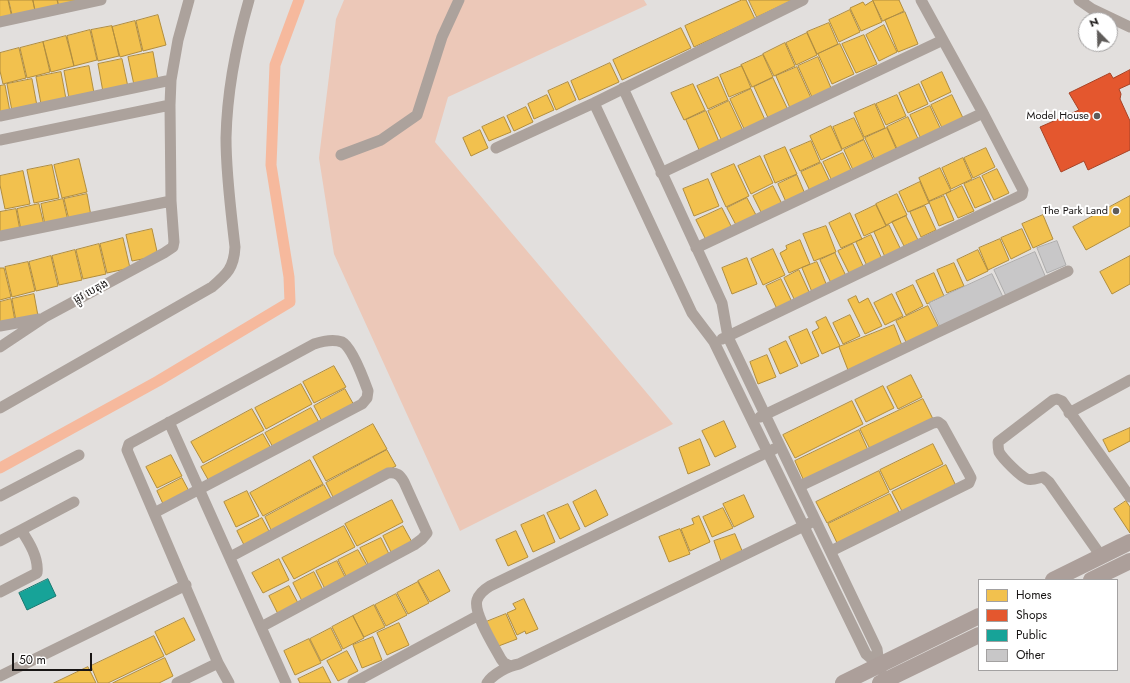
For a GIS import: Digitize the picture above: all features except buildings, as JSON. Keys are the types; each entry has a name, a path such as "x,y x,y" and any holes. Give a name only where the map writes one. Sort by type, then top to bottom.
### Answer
{"main road":[{"path":"1055,579 1101,556 1128,548"},
{"path":"1093,579 1130,561"},
{"path":"843,683 978,616"},
{"path":"885,682 978,636"}],"street":[{"path":"0,22 101,0"},
{"path":"0,236 171,201 171,80 178,40 189,0"},
{"path":"0,408 212,287 225,276 231,268 235,247 227,164 228,109 237,50 249,0"},
{"path":"341,155 381,140 417,115 442,37 459,0"},
{"path":"496,148 594,103 803,0"},
{"path":"714,342 728,337 1022,195 1023,190 944,40 921,0"},
{"path":"1078,0 1093,5 1130,27"},
{"path":"661,173 944,40"},
{"path":"0,116 171,80"},
{"path":"623,88 722,303 728,337 877,649 879,665 885,682"},
{"path":"594,103 692,313 714,342 866,654 879,665"},
{"path":"0,140 170,105"},
{"path":"696,248 983,113"},
{"name":"ផ្លូវ បេតុង","path":"0,347 45,317 173,247 174,242 171,201"},
{"path":"752,421 1068,271"},
{"path":"0,326 45,317"},
{"path":"154,513 362,404 367,398 368,391 349,348 343,343 335,341 314,344 129,444 127,450 154,513 186,585 218,663 229,683"},
{"path":"1069,413 1130,380"},
{"path":"1101,556 1049,482 1043,477 1031,480 1026,479 1011,466 1000,453 998,442 1053,400 1057,399 1062,401 1069,413 1130,497"},
{"path":"169,422 286,683"},
{"path":"800,486 938,422 942,425 971,478 970,482 831,551"},
{"path":"510,666 500,659 478,615 476,605 477,598 483,591 490,586 781,447"},
{"path":"0,496 79,455"},
{"path":"230,557 388,473 394,472 400,476 404,482 426,533 422,539 414,545 261,627"},
{"path":"0,541 74,502"},
{"path":"487,683 489,679 510,666 519,664 816,521"},
{"path":"0,592 37,572 38,567 30,544 21,530"},
{"path":"0,676 186,585"},
{"path":"353,683 478,615"},
{"path":"177,683 218,663"}],"shaded area":[{"path":"344,0 644,0 647,5 448,97 435,142 673,424 460,531 334,254 319,158 336,19"}],"waterway":[{"path":"0,468 158,381 290,302 289,277 271,165 275,65 299,0"}],"place":[{"name":"Model House","path":"1097,116"},
{"name":"The Park Land","path":"1116,211"}]}
